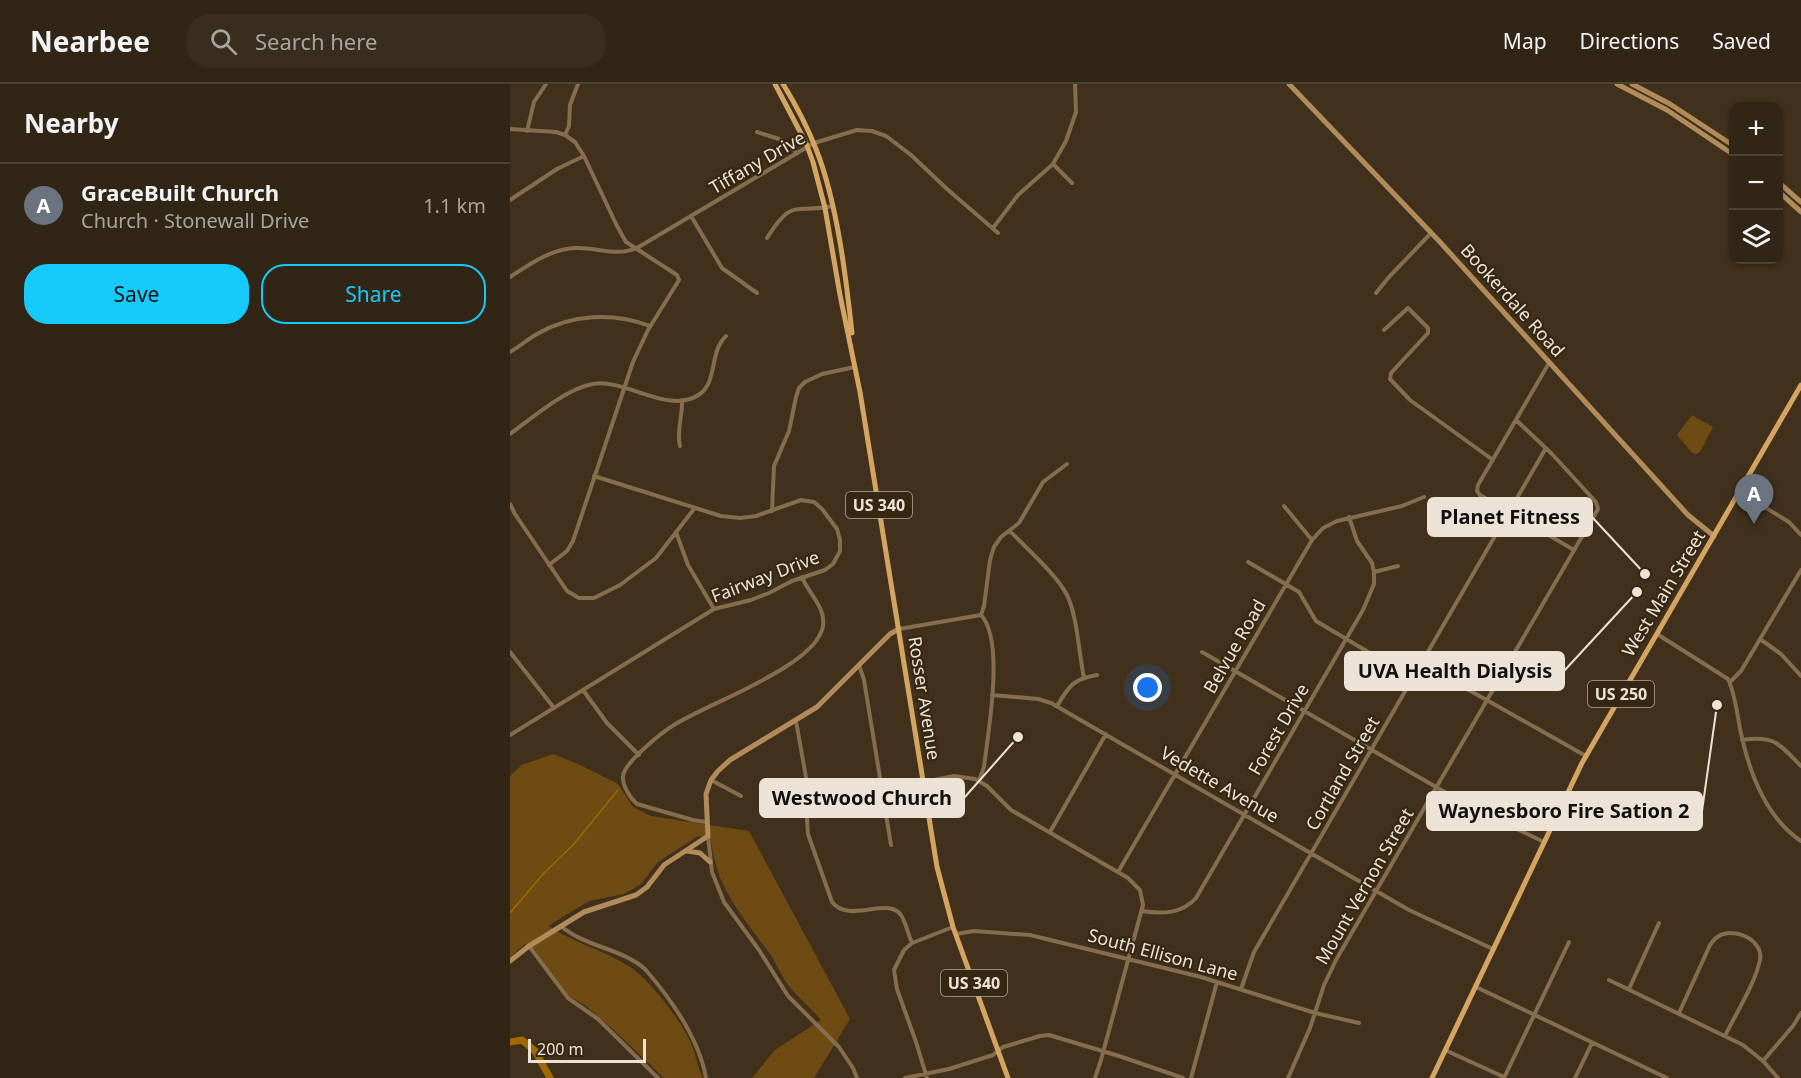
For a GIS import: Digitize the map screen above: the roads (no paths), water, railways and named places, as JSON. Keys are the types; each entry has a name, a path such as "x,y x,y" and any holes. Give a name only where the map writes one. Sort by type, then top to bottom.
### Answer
{"main road":[{"name":"Rosser Avenue","path":"775,84 808,147 825,208 840,295 856,367 937,867 954,930 1008,1078"},
{"name":"Rosser Avenue","path":"783,84 803,119 824,171 849,302 853,350"},
{"name":"West Main Street","path":"1432,1078 1586,756 1801,385"}],"street":[{"path":"527,131 534,102 546,84"},
{"path":"565,135 569,126 570,105 578,84"},
{"path":"993,228 1018,195 1053,164 1071,129 1076,112 1076,84"},
{"name":"Bookerdale Road","path":"1289,84 1431,233 1691,518 1714,536"},
{"path":"1617,84 1667,110 1729,151"},
{"path":"1632,84 1670,104 1729,143"},
{"path":"510,129 551,131 565,135 575,142 626,242 677,275 679,282 650,326 633,362 570,546 549,565"},
{"name":"Tiffany Drive","path":"510,277 545,256 560,250 581,248 617,253 637,248 814,143 857,130 872,131 886,136 911,155 999,233"},
{"path":"757,132 789,144 797,153"},
{"path":"510,200 560,167 584,156"},
{"path":"1053,164 1072,183"},
{"path":"1783,186 1801,202"},
{"path":"1783,195 1801,212"},
{"path":"767,238 777,223 791,210 832,206"},
{"path":"691,216 722,268 757,293"},
{"path":"1376,293 1431,233"},
{"path":"1384,330 1408,308 1428,328 1428,333 1391,373 1390,379 1410,399 1493,460"},
{"path":"510,352 544,330 578,319 611,317 650,326"},
{"path":"510,434 580,387 600,383 624,387 659,399 682,400 696,396 707,386 716,349 726,336"},
{"path":"1549,363 1477,490 1480,495 1574,550"},
{"path":"772,511 774,466 787,437 799,388 822,374 856,367"},
{"path":"680,446 678,437 682,400"},
{"name":"Mount Vernon Street","path":"1288,1078 1330,972 1598,506 1546,448 1516,420"},
{"name":"Cortland Street","path":"1241,989 1254,952 1546,448"},
{"path":"979,781 984,767 995,658 986,621 981,615 992,552 998,542 1023,517 1043,482 1067,464"},
{"name":"Fairway Drive","path":"510,735 714,609 751,600 802,577 825,570 833,564 840,551 839,534 822,509 810,500 796,501 756,516 740,518 721,516 594,476"},
{"path":"1740,492 1789,522 1801,535"},
{"name":"Belvue Road","path":"1118,872 1312,540 1323,528 1349,518 1402,506 1424,497"},
{"path":"510,504 570,593 582,598 597,597 649,565 694,509"},
{"path":"1284,506 1312,540"},
{"path":"1349,518 1357,541 1372,563 1374,572 1398,566"},
{"path":"1010,531 1063,589 1070,602 1084,678"},
{"path":"676,532 688,565 714,609"},
{"path":"1248,562 1302,596 1316,621 1412,678"},
{"path":"1730,682 1741,671 1801,570"},
{"name":"Forest Drive","path":"1142,911 1160,913 1175,911 1193,901 1346,640 1371,592 1374,572"},
{"path":"706,822 641,806 634,802 623,776 628,764 673,725 770,676 796,659 814,643 822,628 822,618 817,603 802,577"},
{"path":"857,1078 853,1068 838,1047 795,1004 781,986 759,950 724,902 715,883 710,862 705,801 711,780 730,760 817,707 890,634 899,629 981,615"},
{"path":"1656,633 1726,677 1730,682 1751,771 1773,812 1788,831 1801,841"},
{"path":"1760,639 1781,654 1801,676"},
{"path":"510,652 554,708"},
{"path":"1202,652 1437,788 1496,820 1544,842"},
{"path":"1421,663 1586,756"},
{"path":"859,664 864,680 891,844"},
{"path":"1057,706 1070,686 1084,678 1097,675"},
{"path":"583,690 607,723 639,754"},
{"name":"Vedette Avenue","path":"992,694 1038,699 1057,706 1376,891 1493,949"},
{"path":"796,721 809,794 808,834 832,902 838,908 850,911 895,910 902,918 912,943 900,956 894,976 926,1076"},
{"path":"1050,832 1106,734"},
{"path":"1742,740 1759,737 1769,739 1801,765"},
{"path":"923,782 958,776 979,781 1007,806 1118,872 1140,890 1143,900 1142,911 1095,1078"},
{"path":"711,780 741,796"},
{"path":"510,961 529,946 591,909 636,895 647,887 664,865 708,836"},
{"path":"685,851 700,853 710,862"},
{"path":"1629,989 1659,923"},
{"path":"561,926 573,936 635,962 645,969 691,1034 701,1056 706,1078"},
{"name":"South Ellison Lane","path":"912,943 954,930 1019,933 1128,958 1359,1023"},
{"path":"1679,1013 1710,945 1716,937 1725,933 1744,936 1753,942 1759,950 1760,957 1756,972 1725,1036"},
{"path":"1445,1050 1505,1078 1569,942"},
{"path":"529,946 568,998 598,1019 657,1078"},
{"path":"1609,980 1743,1045 1763,1061 1778,1078"},
{"path":"1191,1078 1217,982"},
{"path":"1475,986 1668,1078"},
{"path":"1763,1061 1801,1013"},
{"path":"905,1078 926,1076 993,1055 1003,1047 1043,1035 1104,1051 1183,1078"},
{"path":"1575,1078 1592,1043"}],"waterway":[{"path":"510,913 544,873 573,845 618,790"},
{"path":"510,1042 522,1040 535,1051 550,1078"}],"place":[{"name":"GraceBuilt Church","path":"1754,524"},
{"name":"Planet Fitness","path":"1645,574"},
{"name":"UVA Health Dialysis","path":"1637,592"},
{"name":"Waynesboro Fire Sation 2","path":"1717,705"},
{"name":"Westwood Church","path":"1018,737"}]}
